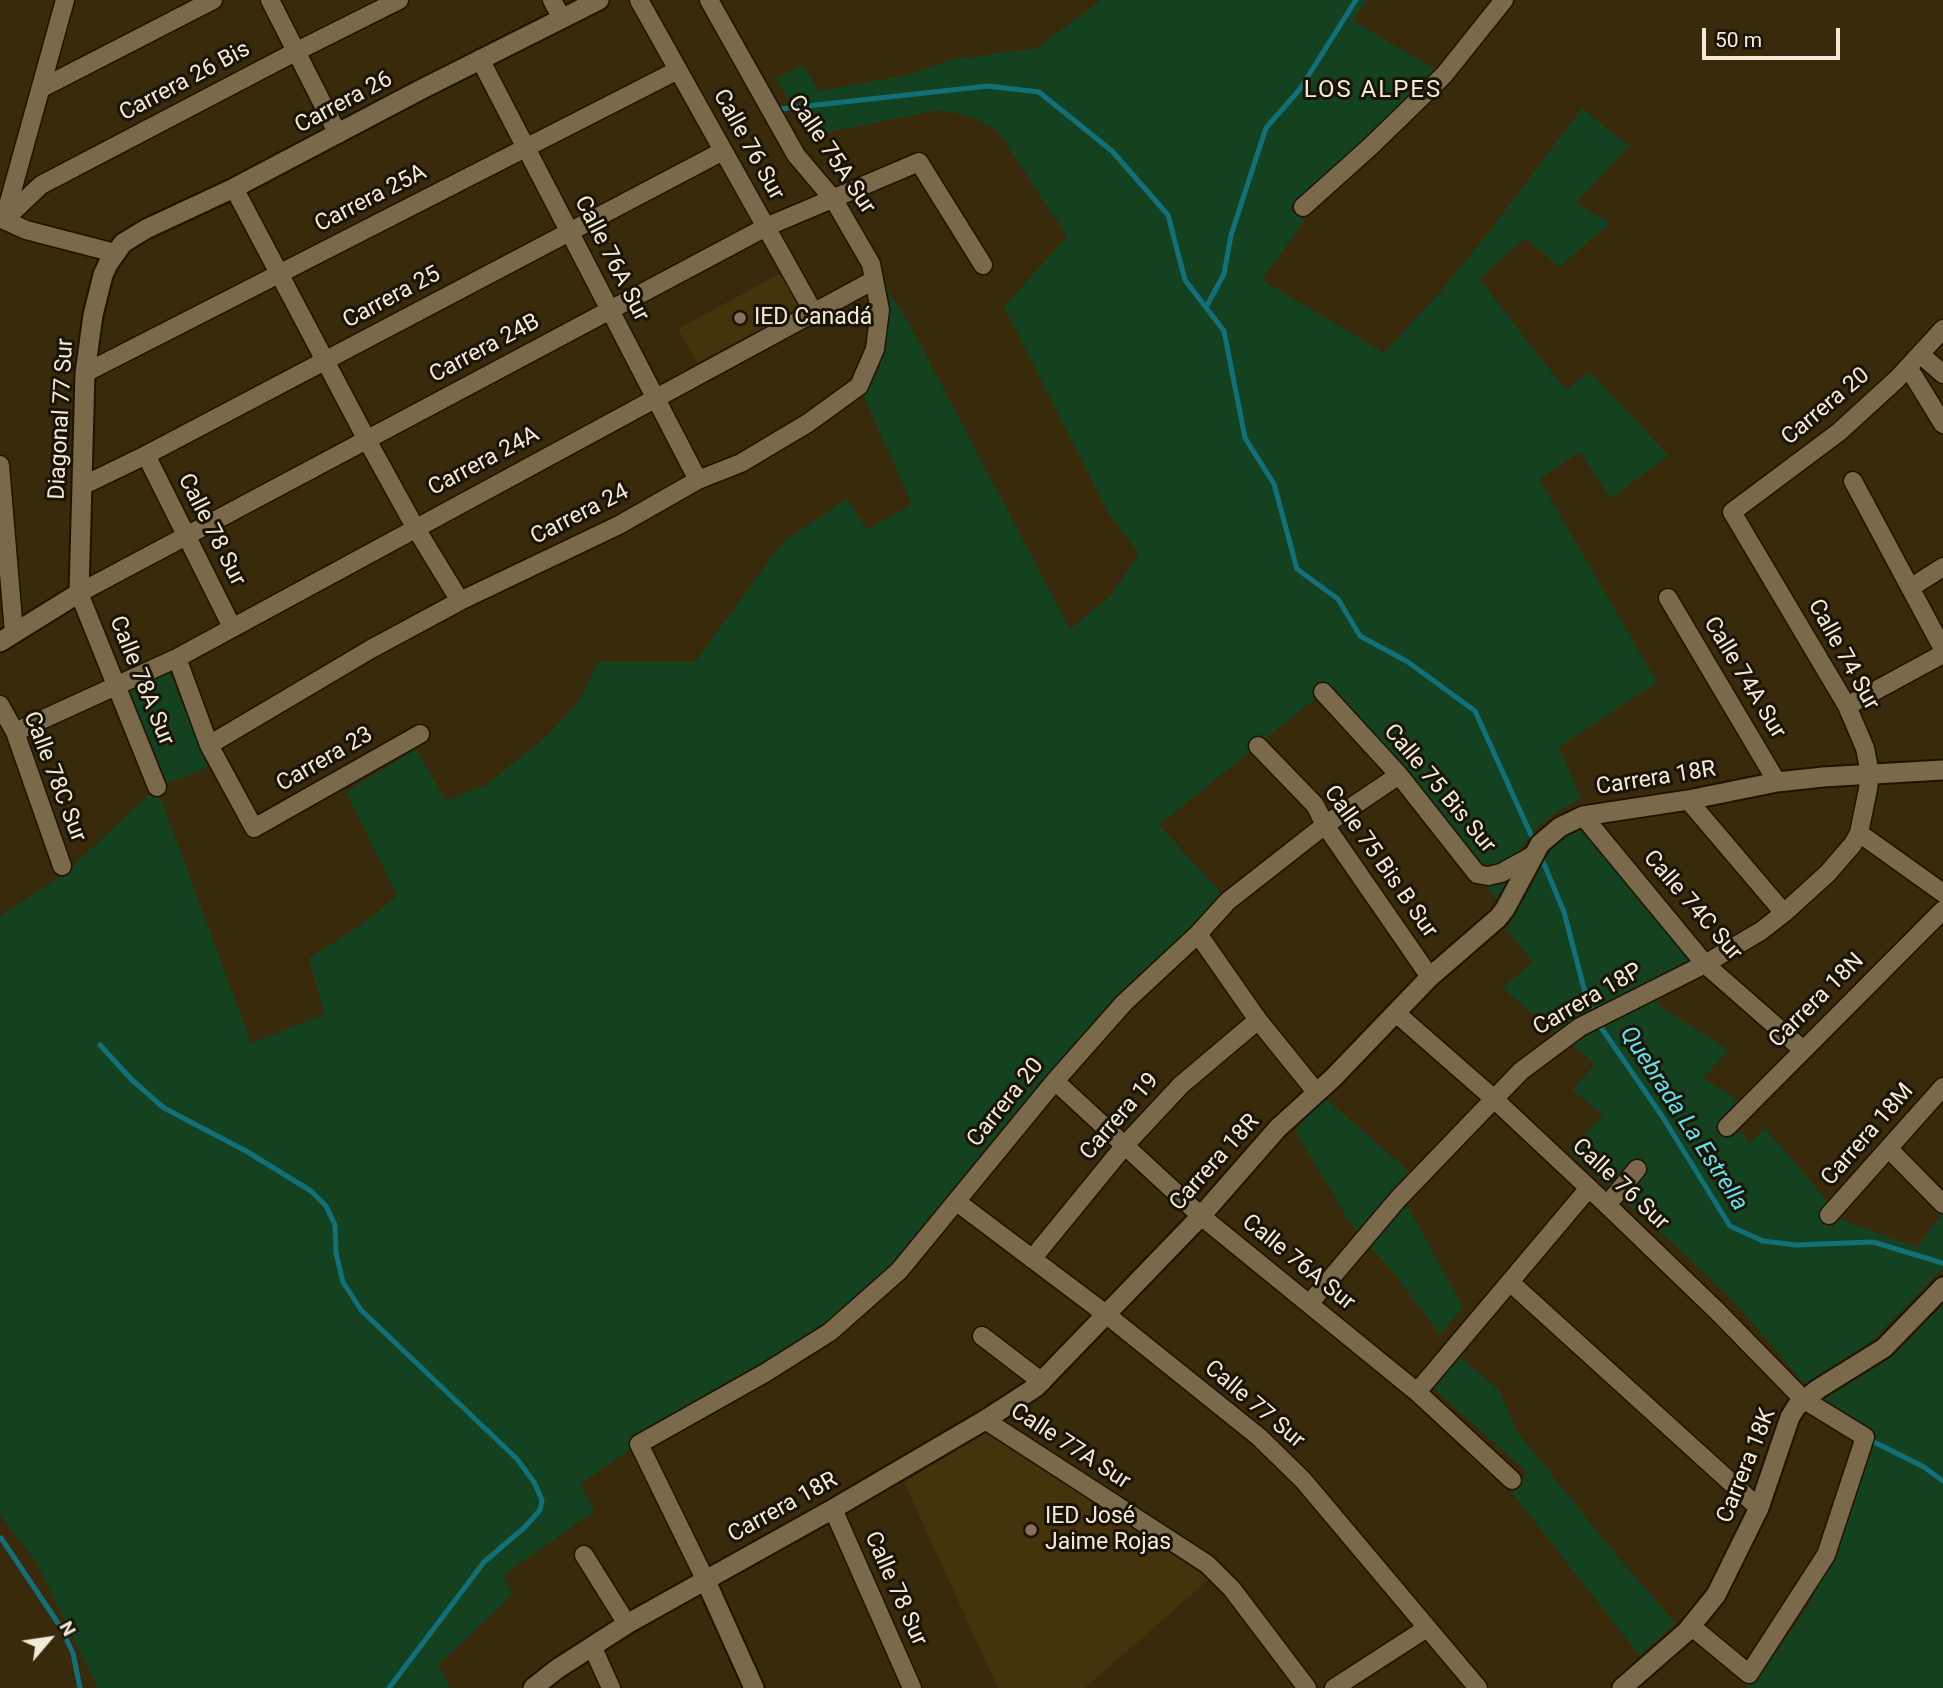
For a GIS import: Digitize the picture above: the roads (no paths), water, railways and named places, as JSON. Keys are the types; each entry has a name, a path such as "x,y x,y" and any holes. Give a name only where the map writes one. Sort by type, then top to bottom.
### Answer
{"street":[{"path":"65,0 2,219 26,230 115,253"},
{"path":"40,89 213,0"},
{"path":"271,0 338,134"},
{"name":"Carrera 26 Bis","path":"2,219 41,185 399,0"},
{"name":"Carrera 26","path":"115,253 134,235 234,188 480,59 556,9 599,0"},
{"name":"Calle 76 Sur","path":"639,0 814,313"},
{"name":"Calle 75A Sur","path":"709,0 796,155 834,200 873,272"},
{"path":"1303,207 1444,75 1498,2"},
{"name":"Calle 76A Sur","path":"480,59 698,480"},
{"name":"Carrera 25A","path":"85,373 678,69"},
{"name":"Carrera 25","path":"82,486 146,455 723,151"},
{"name":"Carrera 24B","path":"79,593 766,227 919,162 983,265"},
{"path":"234,188 367,440 460,601"},
{"name":"Diagonal 77 Sur","path":"79,593 85,373 98,292 103,275 115,253"},
{"name":"Carrera 24A","path":"15,732 177,658 814,313 873,272"},
{"name":"Carrera 24","path":"209,745 372,649 460,601 619,525 698,480 741,463 808,423 859,386 875,349 880,310 873,272"},
{"name":"Carrera 20","path":"1732,512 1831,438 1914,361 1943,330"},
{"path":"1914,361 1943,374"},
{"path":"1914,361 1943,424"},
{"name":"Calle 78 Sur","path":"146,455 232,627"},
{"path":"0,465 7,637 79,593"},
{"path":"1847,706 1943,652 1853,481"},
{"name":"Calle 74 Sur","path":"1732,512 1847,706 1865,748 1870,774 1859,833"},
{"path":"1910,588 1943,567"},
{"name":"Calle 78A Sur","path":"79,593 157,787"},
{"name":"Calle 74A Sur","path":"1668,598 1777,782"},
{"name":"Calle 78A Sur","path":"177,658 209,745 254,828"},
{"name":"Calle 75 Bis Sur","path":"1323,692 1399,775 1477,874 1488,876 1501,873 1531,856"},
{"name":"Calle 78C Sur","path":"0,705 15,732 62,866"},
{"name":"Carrera 23","path":"254,828 420,734"},
{"name":"Calle 75 Bis B Sur","path":"1258,746 1315,805 1325,825 1430,977"},
{"name":"Carrera 18R","path":"533,1688 627,1624 705,1578 834,1509 985,1420 1042,1382 1201,1216 1278,1128 1317,1093 1430,977 1498,918 1512,897 1531,856 1549,834 1583,816 1688,800 1777,782 1943,770"},
{"name":"Carrera 20","path":"705,1578 639,1444 765,1373 830,1332 899,1271 1055,1081 1124,1003 1198,934 1228,901 1325,825 1399,775"},
{"path":"1688,800 1784,913"},
{"name":"Calle 74C Sur","path":"1583,816 1705,964 1803,1050"},
{"path":"1859,833 1943,892"},
{"name":"Carrera 18P","path":"1309,1304 1398,1199 1521,1071 1580,1027 1735,948 1784,913 1846,854 1859,833"},
{"name":"Carrera 18N","path":"1727,1127 1943,910"},
{"path":"1198,934 1258,1020 1317,1093"},
{"name":"Calle 76 Sur","path":"1396,1013 1493,1098 1607,1205 1803,1399"},
{"name":"Carrera 19","path":"1032,1259 1126,1144 1181,1085 1258,1020"},
{"name":"Calle 76A Sur","path":"1055,1081 1201,1216 1417,1392 1513,1480"},
{"name":"Carrera 18M","path":"1829,1215 1943,1087"},
{"path":"1888,1149 1943,1203"},
{"path":"1607,1205 1637,1170"},
{"path":"1417,1392 1589,1188"},
{"name":"Calle 77 Sur","path":"957,1202 1107,1315 1259,1437 1294,1471 1478,1688"},
{"path":"1510,1282 1759,1508"},
{"name":"Carrera 18K","path":"1622,1688 1691,1626 1716,1595 1759,1508 1790,1418 1803,1399 1884,1349 1943,1287"},
{"name":"Calle 77A Sur","path":"982,1336 1042,1382"},
{"path":"1691,1626 1749,1674 1826,1555 1865,1437 1803,1399"},
{"name":"Calle 77A Sur","path":"985,1420 1207,1564 1232,1590 1307,1688"},
{"name":"Calle 78 Sur","path":"834,1509 912,1688"},
{"path":"584,1555 627,1624"},
{"path":"705,1578 754,1688"},
{"path":"1334,1688 1427,1628"},
{"path":"592,1646 611,1688"}],"waterway":[{"name":"Quebrada La Estrella","path":"1206,307 1224,274 1231,235 1266,128 1300,89 1356,0"},
{"name":"Quebrada La Estrella","path":"780,109 988,86 1039,92 1112,151 1168,215 1185,280 1224,331 1245,438 1274,484 1297,569 1338,599 1360,636 1408,662 1475,711 1532,837"},
{"name":"Quebrada La Estrella","path":"1542,859 1564,912 1591,1007"},
{"name":"Quebrada La Estrella","path":"1600,1026 1662,1116 1730,1226 1763,1241 1796,1245 1873,1242 1943,1263"},
{"path":"100,1045 131,1079 164,1108 246,1151 311,1191 326,1206 335,1225 336,1253 343,1282 361,1310 517,1459 534,1482 542,1500 540,1510 525,1527 484,1562 389,1688"},
{"name":"Quebrada La Estrella","path":"1872,1441 1924,1467 1943,1481"},
{"path":"1,1538 60,1626 73,1653 80,1688"}],"place":[{"name":"IED Canadá","path":"740,318"},
{"name":"IED José Jaime Rojas","path":"1031,1530"}],"district":[{"name":"LOS ALPES","path":"1373,91"}]}
